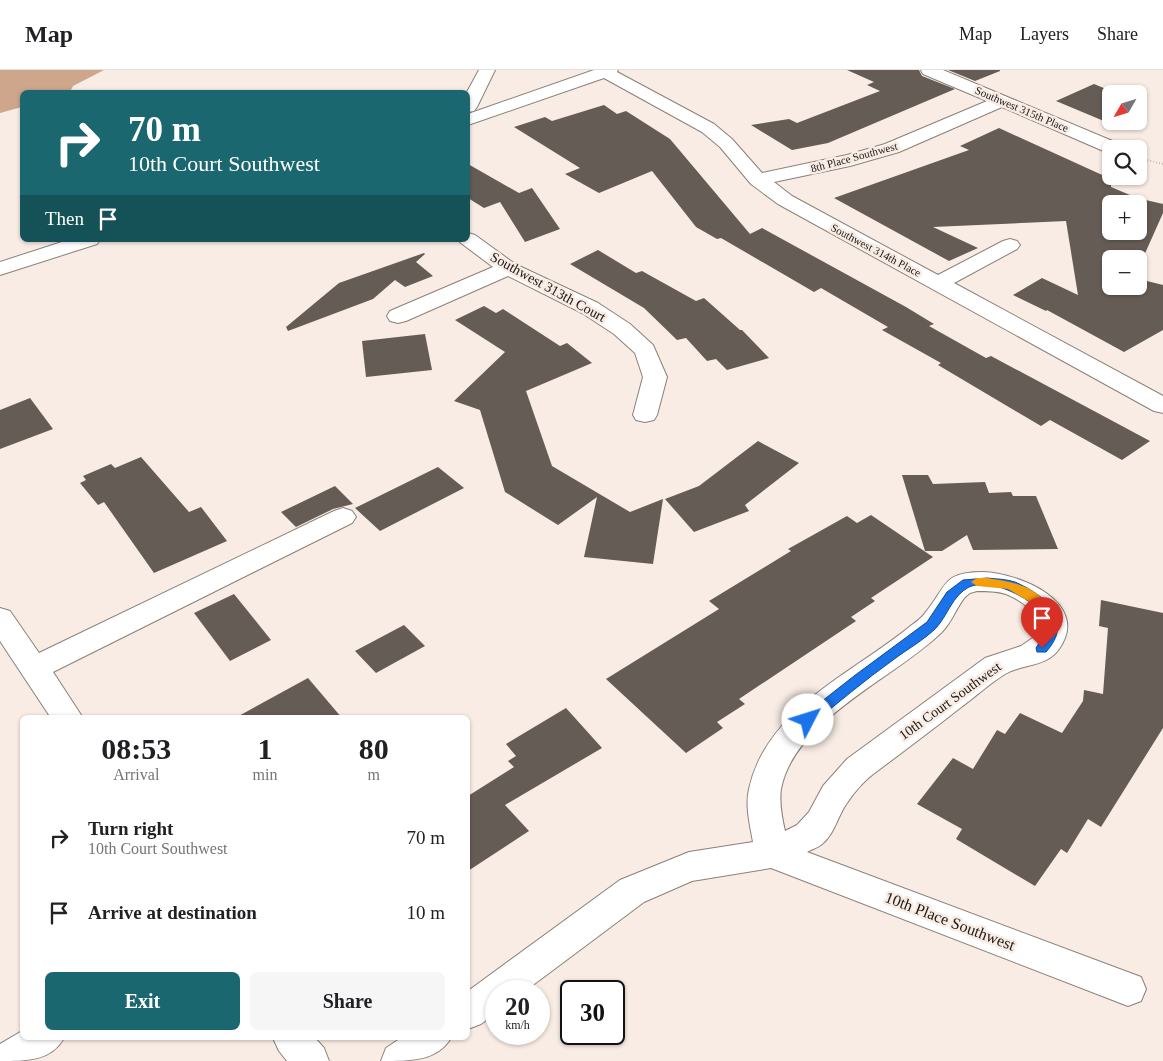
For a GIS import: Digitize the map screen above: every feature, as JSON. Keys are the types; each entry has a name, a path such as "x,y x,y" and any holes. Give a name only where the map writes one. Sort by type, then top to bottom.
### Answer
{"street":[{"path":"470,103 487,70"},
{"name":"Southwest 315th Place","path":"929,70 1102,143"},
{"path":"470,119 608,71"},
{"name":"Southwest 314th Place","path":"608,71 708,128 726,143 758,180 784,200 1163,406"},
{"name":"8th Place Southwest","path":"758,180 850,160 892,148 1002,101"},
{"name":"Southwest 313th Court","path":"470,240 508,268 590,308 622,329 645,350 655,377 645,415"},
{"path":"0,269 83,242"},
{"path":"937,284 1010,245"},
{"path":"398,316 508,268"},
{"path":"34,668 343,517"},
{"name":"10th Court Southwest","path":"470,1011 632,891 689,867 772,853 809,835 821,822 834,795 858,768 995,666 1042,648 1049,641 1052,632 1053,623 1050,614 1030,595 1010,585 987,582 967,583 958,588 945,602 932,625 864,675 808,720 776,757 769,772 764,791 772,853"},
{"path":"0,618 66,715"},
{"name":"10th Place Southwest","path":"772,853 1128,989"},
{"path":"6,1061 42,1040"},
{"path":"294,1040 310,1061"},
{"path":"400,1061 429,1040"}],"path":[{"path":"1147,160 1163,164"}],"shaded area":[{"path":"0,70 104,70 73,86 71,90 20,90 20,108 0,113"}],"building":[{"path":"847,70 919,70 922,76 955,89 828,143 792,150 751,125 789,119 797,123 880,91 867,85 874,82"},
{"path":"948,70 1000,70 1000,71 975,81"},
{"path":"1094,84 1102,87 1102,120 1056,101"},
{"path":"604,105 617,114 626,111 670,139 750,234 762,228 906,307 934,324 929,326 986,358 991,356 1150,441 1122,460 1050,420 1041,426 938,365 941,363 882,330 888,327 821,288 814,292 721,238 717,239 696,227 652,171 599,193 565,174 580,168 514,127 545,117 552,121"},
{"path":"999,128 1102,175 1102,185 1111,185 1111,187 1130,195 1102,195 1102,240 1147,240 1147,200 1163,204 1163,213 1147,250 1102,250 1102,295 1147,295 1147,281 1163,285 1163,330 1124,352 1047,310 1013,295 1042,278 1078,295 1066,221 933,227 978,248 949,261 834,198 969,150 960,146"},
{"path":"470,165 519,193 532,188 560,229 525,242 500,202 484,208 470,199"},
{"path":"598,250 636,273 642,271 696,301 704,298 742,330 769,358 727,370 716,359 707,361 686,338 677,340 644,308 570,264"},
{"path":"424,253 416,262 433,276 405,287 395,280 373,299 288,331 286,327 339,283"},
{"path":"484,306 496,313 503,309 560,346 567,343 592,363 526,391 552,466 630,512 663,499 653,564 584,557 597,497 558,525 505,492 480,410 454,401 505,352 455,320"},
{"path":"425,334 432,370 366,377 362,341"},
{"path":"30,398 53,429 0,449 0,410"},
{"path":"758,441 799,463 745,505 749,511 694,532 665,499 699,486"},
{"path":"141,457 189,512 201,507 227,541 154,573 104,502 98,505 80,483 86,480 83,476 111,464 115,468"},
{"path":"438,467 464,488 380,531 355,508"},
{"path":"902,475 928,475 933,484 985,482 989,493 1011,492 1013,496 1036,496 1058,549 973,550 967,535 942,551 925,551"},
{"path":"335,486 353,504 333,509 296,527 281,512"},
{"path":"871,515 933,557 871,598 875,601 851,617 856,621 739,699 745,704 717,722 723,728 686,753 606,679 719,609 709,601 791,551 788,549 847,516 857,523"},
{"path":"234,594 271,640 230,661 194,613"},
{"path":"1101,600 1163,613 1163,728 1101,827 1088,819 1067,853 1061,849 1035,886 956,839 962,829 917,804 953,758 973,769 997,730 1005,734 1020,713 1062,733 1083,701 1084,690 1103,694 1108,628 1099,626"},
{"path":"404,625 425,646 376,673 355,651"},
{"path":"308,678 339,715 240,715"},
{"path":"566,708 602,748 505,805 529,831 470,870 470,795 514,767 508,761 516,756 506,744"}],"slow traffic":[{"path":"977,582 1010,585 1020,589 1040,603"}],"route":[{"path":"808,720 834,698 932,625 945,602 958,588 967,583 987,582 1010,585 1030,595 1050,614 1053,623 1049,641 1042,648"}]}
